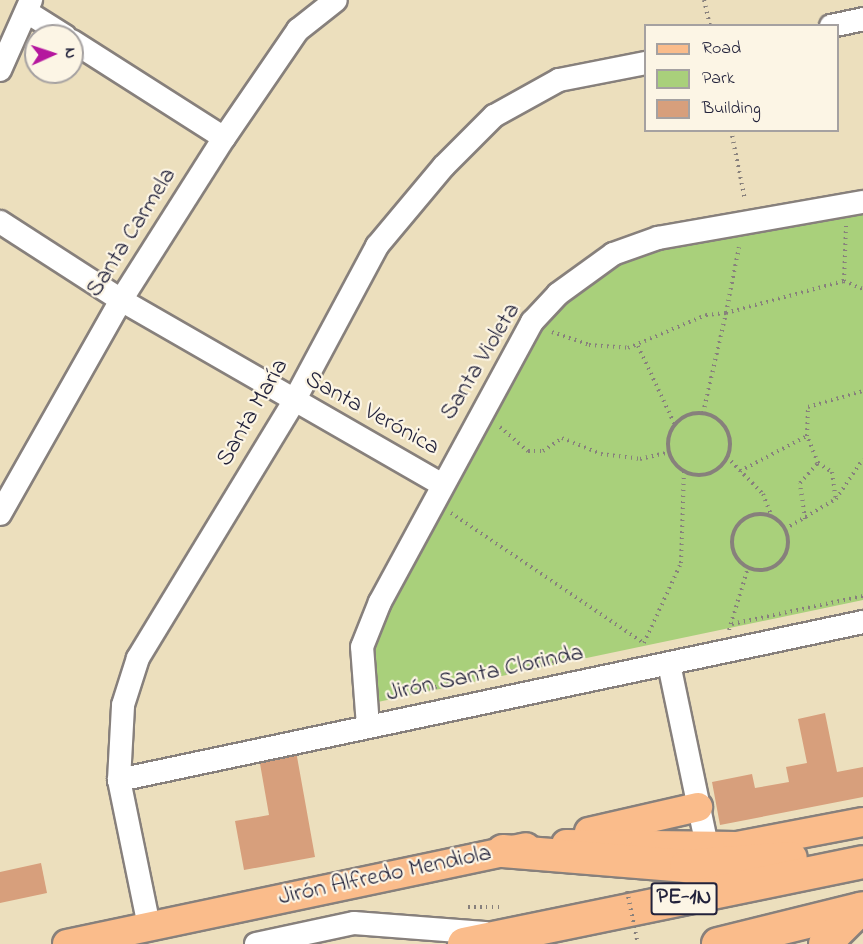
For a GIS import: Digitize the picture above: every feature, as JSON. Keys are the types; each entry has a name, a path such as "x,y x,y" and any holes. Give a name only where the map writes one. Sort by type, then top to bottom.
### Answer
{"highway":[{"path":"510,849 686,866 863,850"},
{"name":"PE-1N","path":"464,944 863,862"},
{"path":"825,944 862,908"},
{"name":"PE-1N","path":"718,944 862,908"}],"main road":[{"path":"510,849 698,807"},
{"name":"Jirón Alfredo Mendiola","path":"67,944 510,849 749,845 863,822"}],"street":[{"name":"Santa Carmela","path":"0,514 121,300 224,138 298,30 336,0"},
{"path":"0,70 29,6 50,24"},
{"path":"839,24 863,19"},
{"path":"84,49 224,138"},
{"name":"Santa María","path":"149,926 119,780 123,705 138,658 294,401 377,246 494,116 559,80 644,63"},
{"name":"Santa Violeta","path":"368,726 362,647 441,484 532,322 558,294 613,255 658,238 863,202"},
{"name":"Santa Verónica","path":"0,222 121,300 441,484"},
{"name":"Jirón Santa Clorinda","path":"119,780 863,622"},
{"path":"669,664 707,846"},
{"path":"256,944 354,923 505,935"}],"path":[{"path":"705,0 710,24"},
{"path":"731,132 749,222"},
{"path":"835,221 846,219 844,281"},
{"path":"703,413 740,239 728,241"},
{"path":"551,321 545,329 589,345 638,346 706,315 726,313 844,281 863,289"},
{"path":"638,346 675,425 670,452 684,471 681,563 644,644"},
{"path":"836,500 832,472 818,464 807,436 808,407 863,391"},
{"path":"675,425 703,413"},
{"path":"684,471 711,473 727,458 730,444 723,424 703,413"},
{"path":"490,424 507,429 515,445 528,452 543,451 562,438 602,454 640,459 670,452"},
{"path":"740,471 807,436"},
{"path":"727,458 763,494 771,516 785,529 786,554 776,566 748,568"},
{"path":"785,529 836,500 863,459"},
{"path":"805,519 801,483 818,464"},
{"path":"440,519 446,509 644,644"},
{"path":"748,568 731,545 734,530 743,519 771,516"},
{"path":"733,649 728,625 748,568"},
{"path":"717,628 863,596"},
{"path":"632,646 654,641"},
{"path":"375,699 562,660"},
{"path":"627,891 638,944"}],"green space":[{"path":"863,212 863,600 373,703 371,645 389,598 539,326 576,285 610,264 658,247"}],"building":[{"path":"825,713 837,772 863,767 863,797 720,825 712,782 752,774 755,788 789,782 786,767 807,763 798,719"},
{"path":"296,751 315,857 244,870 235,821 269,815 259,758"},
{"path":"41,863 47,893 0,903 0,872"}]}
